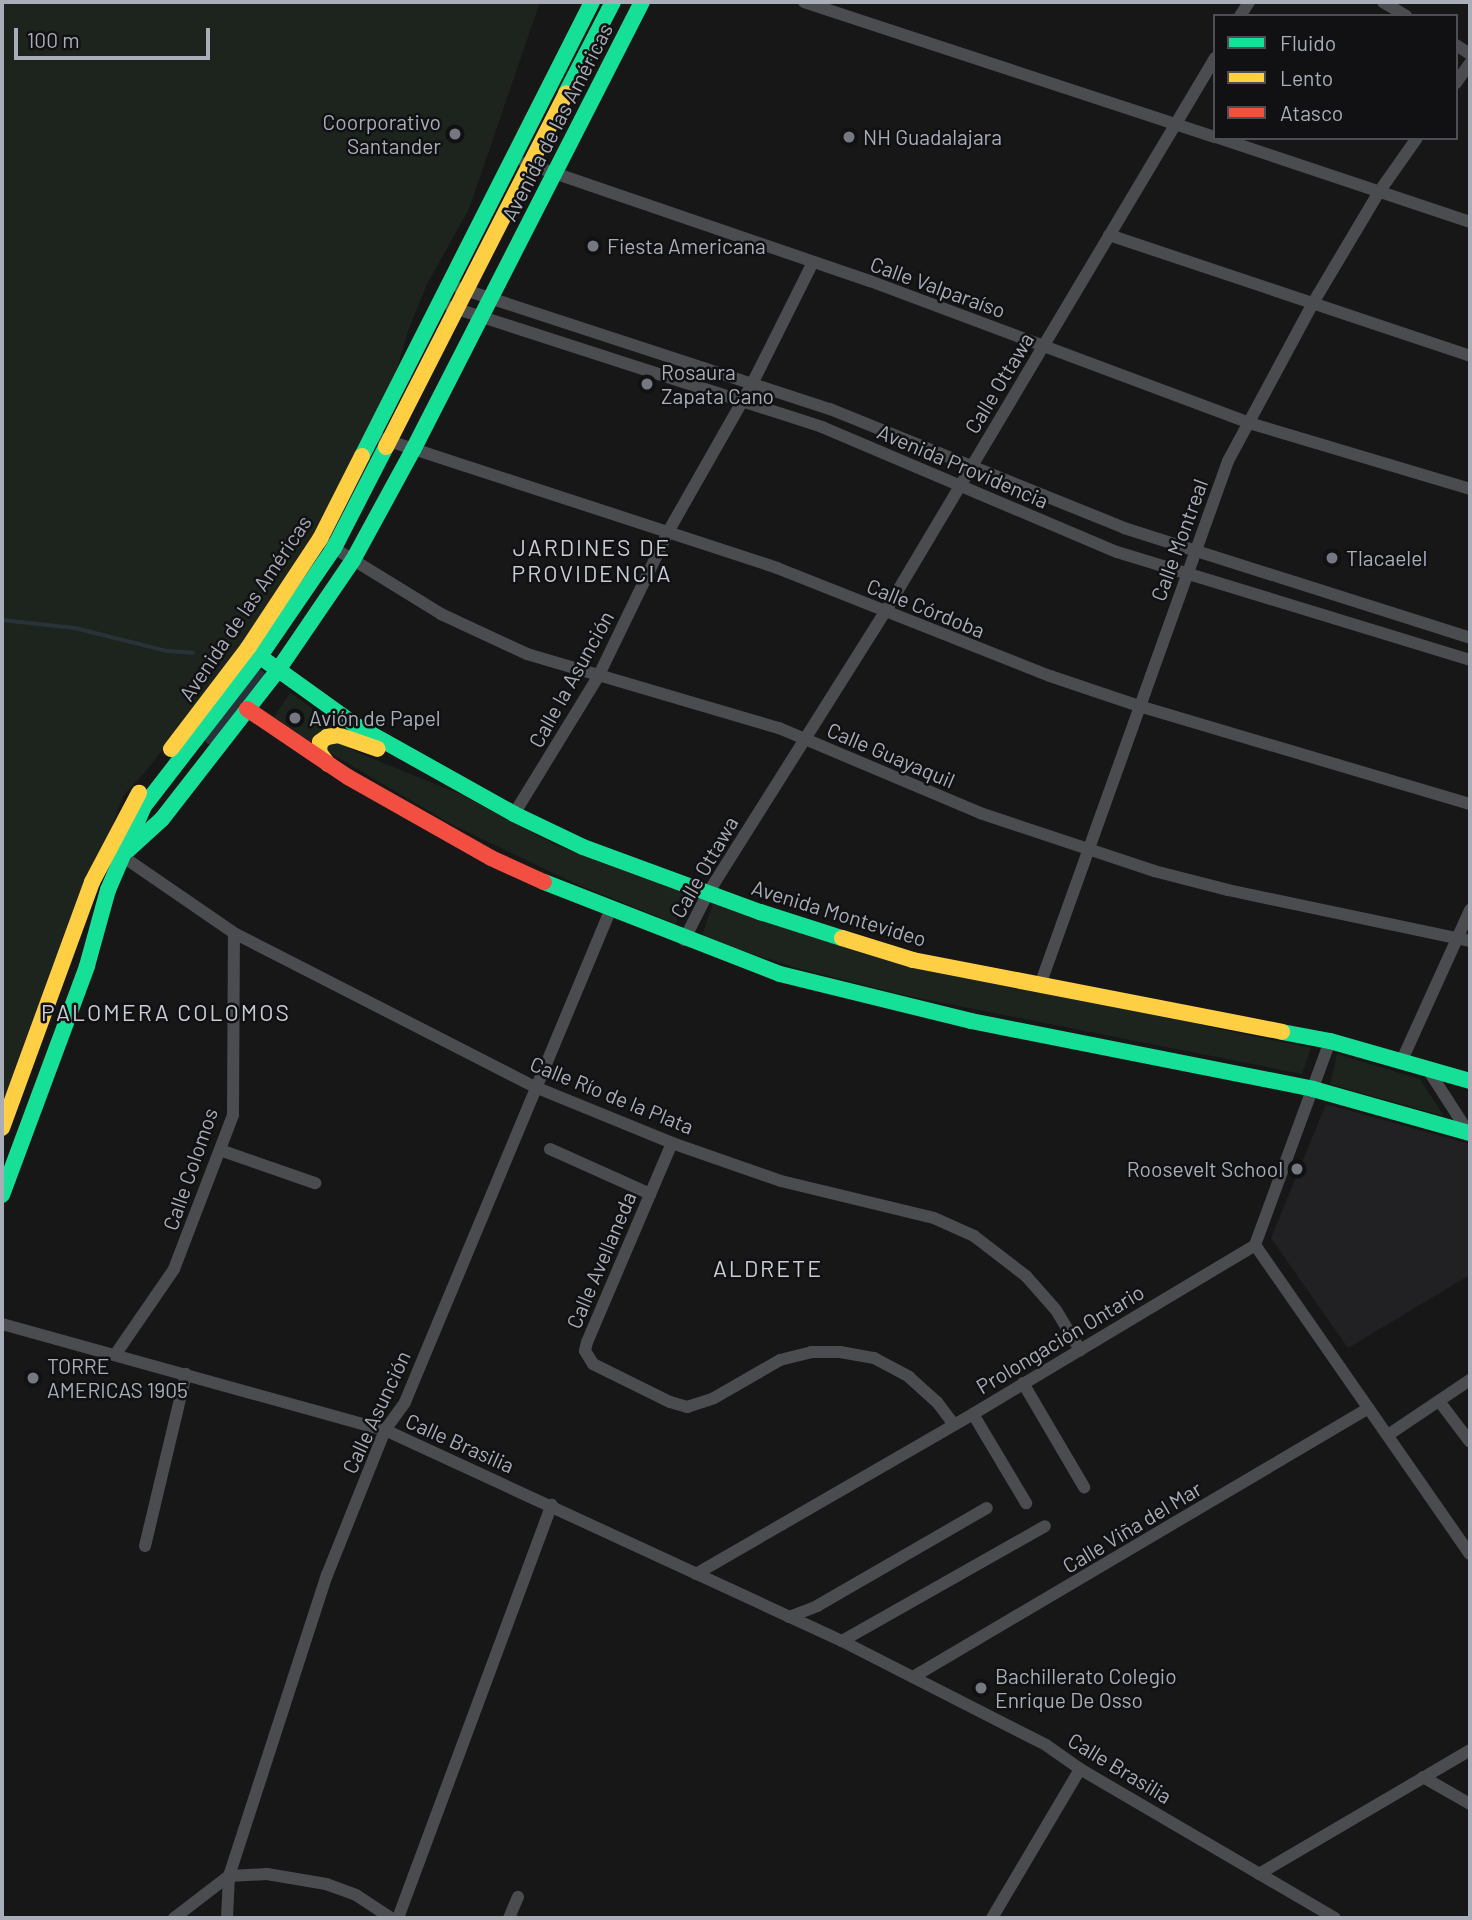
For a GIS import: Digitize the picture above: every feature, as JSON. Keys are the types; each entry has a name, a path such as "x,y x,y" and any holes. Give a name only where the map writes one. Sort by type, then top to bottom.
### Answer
{"main road":[{"name":"Avenida de las Américas","path":"2,1195 87,966 108,890 144,806 254,652 327,544 391,442 449,307 450,285 592,2"},
{"name":"Avenida de las Américas","path":"327,544 372,435 449,307 466,291 613,2"},
{"name":"Avenida de las Américas","path":"122,856 162,819 278,670 353,560 413,450 642,2"},
{"name":"Avenida de las Américas","path":"2,1128 92,882 108,847 133,800 254,652"},
{"name":"Avenida Montevideo","path":"254,652 355,725 416,762 583,847 708,893 913,960 1330,1041 1470,1081"},
{"path":"247,709 328,764 424,822 491,858 610,911 780,974 971,1021 1313,1088 1470,1134"},
{"path":"328,764 321,757 319,747 324,739 332,735 416,762"}],"street":[{"path":"804,2 1213,137"},
{"path":"1383,2 1403,14"},
{"name":"Calle Ottawa","path":"684,940 708,893 886,612 1213,61"},
{"path":"1458,80 1470,63"},
{"path":"1223,140 1470,222"},
{"name":"Calle Montreal","path":"1040,985 1228,461 1313,303 1379,192 1416,140"},
{"name":"Calle Valparaíso","path":"513,159 813,262 1249,423 1470,489"},
{"path":"1109,235 1470,356"},
{"name":"Calle la Asunción","path":"514,814 598,677 668,532 752,384 813,262"},
{"name":"Avenida Providencia","path":"450,285 830,409 1194,552 1470,638"},
{"name":"Avenida Providencia","path":"449,307 822,427 1117,552 1470,660"},
{"name":"Calle Córdoba","path":"372,435 777,568 1050,676 1139,706 1470,804"},
{"name":"Calle Guayaquil","path":"327,544 441,614 527,654 598,677 725,712 806,739 980,813 1090,851 1228,890 1464,939"},
{"name":"Calle Río de la Plata","path":"122,856 234,933 535,1087 672,1143 794,1185 934,1218 965,1232 993,1248 1027,1276 1056,1310 1080,1350"},
{"name":"Calle Asunción","path":"227,1918 229,1877 327,1575 385,1430 405,1402 610,911"},
{"path":"1402,1060 1464,939 1470,911"},
{"name":"Calle Colomos","path":"115,1355 174,1269 233,1115 234,933"},
{"path":"1330,1041 1255,1245 1470,1554"},
{"path":"1426,1068 1470,1134"},
{"name":"Calle Avellaneda","path":"672,1143 587,1342 587,1357 593,1363 670,1402 687,1407 714,1398 780,1360 811,1352 840,1352 874,1358 909,1377 926,1390 953,1423"},
{"path":"550,1149 650,1194"},
{"path":"220,1150 315,1183"},
{"name":"Prolongación Ontario","path":"696,1574 953,1423 973,1414 1255,1245"},
{"name":"Calle Brasilia","path":"2,1324 385,1430 842,1641 1046,1745 1080,1769 1328,1916"},
{"path":"145,1546 186,1374"},
{"path":"1388,1435 1470,1380"},
{"path":"1023,1383 1084,1487"},
{"path":"1439,1401 1470,1442"},
{"name":"Calle Viña del Mar","path":"913,1677 1369,1408"},
{"path":"973,1414 1026,1503"},
{"path":"398,1918 552,1505"},
{"path":"789,1616 817,1606 987,1508"},
{"path":"842,1641 1045,1526"},
{"path":"1259,1874 1470,1750"},
{"path":"992,1918 1080,1769"},
{"path":"1423,1777 1470,1804"},
{"path":"174,1918 229,1877 267,1874 326,1884 356,1895 391,1918"},
{"path":"509,1918 518,1897"}],"shaded area":[{"path":"2,2 540,2 469,209 428,282 409,328 362,485 147,770 123,796 105,848 2,1103"},
{"path":"290,693 350,734 314,744 274,717"},
{"path":"337,740 354,751 462,795 558,846 684,893 676,924 574,883 451,824 327,751 328,744"},
{"path":"713,903 1218,1029 1311,1048 1302,1074 904,995 800,969 701,938"},
{"path":"1337,1054 1420,1079 1444,1116 1330,1084"},
{"path":"1326,1104 1470,1144 1470,1275 1348,1348 1271,1238"}],"waterway":[{"path":"2,620 75,628 167,651 193,653"},
{"path":"212,738 259,677"}],"traffic: fast":[{"path":"362,456 592,2"},
{"path":"566,93 613,2"},
{"path":"128,850 162,819 278,670 353,560 413,450 642,2"},
{"path":"2,1195 87,966 108,890 144,806 260,656 334,548 386,447"},
{"path":"248,648 355,725 514,814 583,847 760,912 842,938"},
{"path":"544,882 780,974 971,1021 1313,1089 1470,1133"},
{"path":"1282,1032 1330,1041 1470,1081"}],"traffic: slow":[{"path":"386,447 566,93"},
{"path":"171,749 248,648 320,539 362,456"},
{"path":"328,764 319,752 320,742 327,737 338,735 378,749"},
{"path":"2,1128 92,882 139,793"},
{"path":"842,938 913,960 1282,1032"}],"traffic: jam":[{"path":"247,709 348,777 491,858 544,882"}],"place":[{"name":"Coorporativo Santander","path":"455,134"},
{"name":"NH Guadalajara","path":"849,137"},
{"name":"Fiesta Americana","path":"593,246"},
{"name":"Rosaura Zapata Cano","path":"647,384"},
{"name":"Tlacaelel","path":"1332,558"},
{"name":"Avión de Papel","path":"295,718"},
{"name":"Roosevelt School","path":"1297,1169"},
{"name":"TORRE AMERICAS 1905","path":"33,1378"},
{"name":"Bachillerato Colegio Enrique De Osso","path":"981,1688"}],"district":[{"name":"JARDINES DE PROVIDENCIA","path":"592,560"},
{"name":"PALOMERA COLOMOS","path":"166,1012"},
{"name":"ALDRETE","path":"768,1268"}]}
